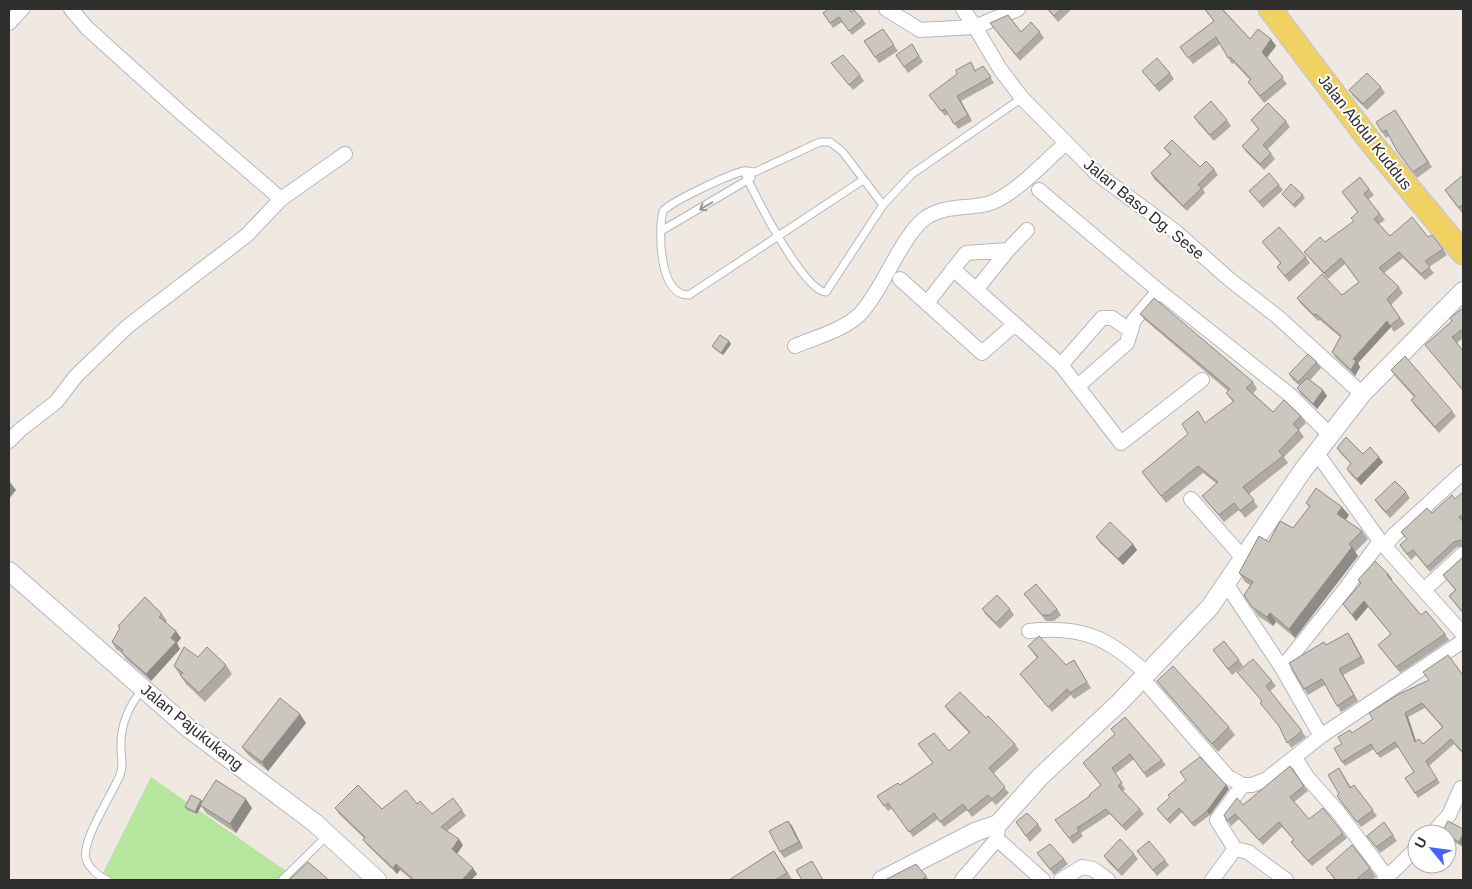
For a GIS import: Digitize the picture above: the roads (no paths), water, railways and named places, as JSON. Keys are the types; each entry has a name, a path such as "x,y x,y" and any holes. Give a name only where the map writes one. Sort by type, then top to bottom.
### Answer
{"main road":[{"name":"Jalan Abdul Kuddus","path":"1270,9 1370,141 1463,253"}],"street":[{"path":"9,23 22,9"},
{"path":"71,9 87,28 180,112 281,199"},
{"path":"886,9 920,30 975,27 1018,9"},
{"name":"Jalan Baso Dg. Sese","path":"964,9 1000,69 1022,98 1096,174 1176,232 1229,279 1278,317 1362,394"},
{"path":"795,346 850,322 860,313 874,296 916,227 926,217 938,211 996,201 1011,191 1065,144"},
{"path":"9,441 56,402 76,376 128,326 247,235 281,199 345,154"},
{"path":"1039,190 1159,290 1290,395 1330,435"},
{"path":"976,290 1008,250 1027,230"},
{"path":"927,303 966,253 1008,250"},
{"path":"953,269 1061,365 1121,443 1202,380"},
{"path":"900,279 982,353 1014,324"},
{"path":"1078,386 1126,344 1134,320 1159,290"},
{"path":"962,880 1040,777 1120,702 1210,606 1227,585 1316,452 1362,394 1463,291"},
{"path":"1061,365 1102,318 1112,318 1131,331"},
{"path":"1316,452 1383,544 1463,634"},
{"path":"1282,668 1383,544 1463,472"},
{"path":"1191,498 1244,559"},
{"path":"1424,590 1463,554"},
{"name":"Jalan Pajukukang","path":"9,571 192,732 252,775 328,834 377,880"},
{"path":"1227,585 1282,668 1321,736"},
{"path":"1029,631 1062,628 1098,637 1124,653 1228,777 1243,785 1252,785 1267,779 1321,736 1395,689 1463,640"},
{"path":"1295,758 1307,778 1343,818 1385,879 1407,858"},
{"path":"1243,785 1217,820 1235,849 1248,852 1286,880"},
{"path":"1441,824 1449,815 1461,788"},
{"path":"882,880 974,832 998,832 1043,880"},
{"path":"1212,880 1235,849"},
{"path":"1061,880 1082,867 1093,869 1108,880"}],"lane":[{"path":"744,171 778,237 810,284 822,292 826,292 883,205 912,174 1022,98"},
{"path":"661,231 748,182 756,172 820,142 830,142 842,150 883,205"},
{"path":"756,172 744,171 686,195 670,203 663,211 661,231 662,256 671,287 676,293 683,296 689,295 863,180"},
{"path":"105,880 88,863 86,849 93,830 121,773 122,737 128,708 144,689"},
{"path":"282,880 328,834"}]}
